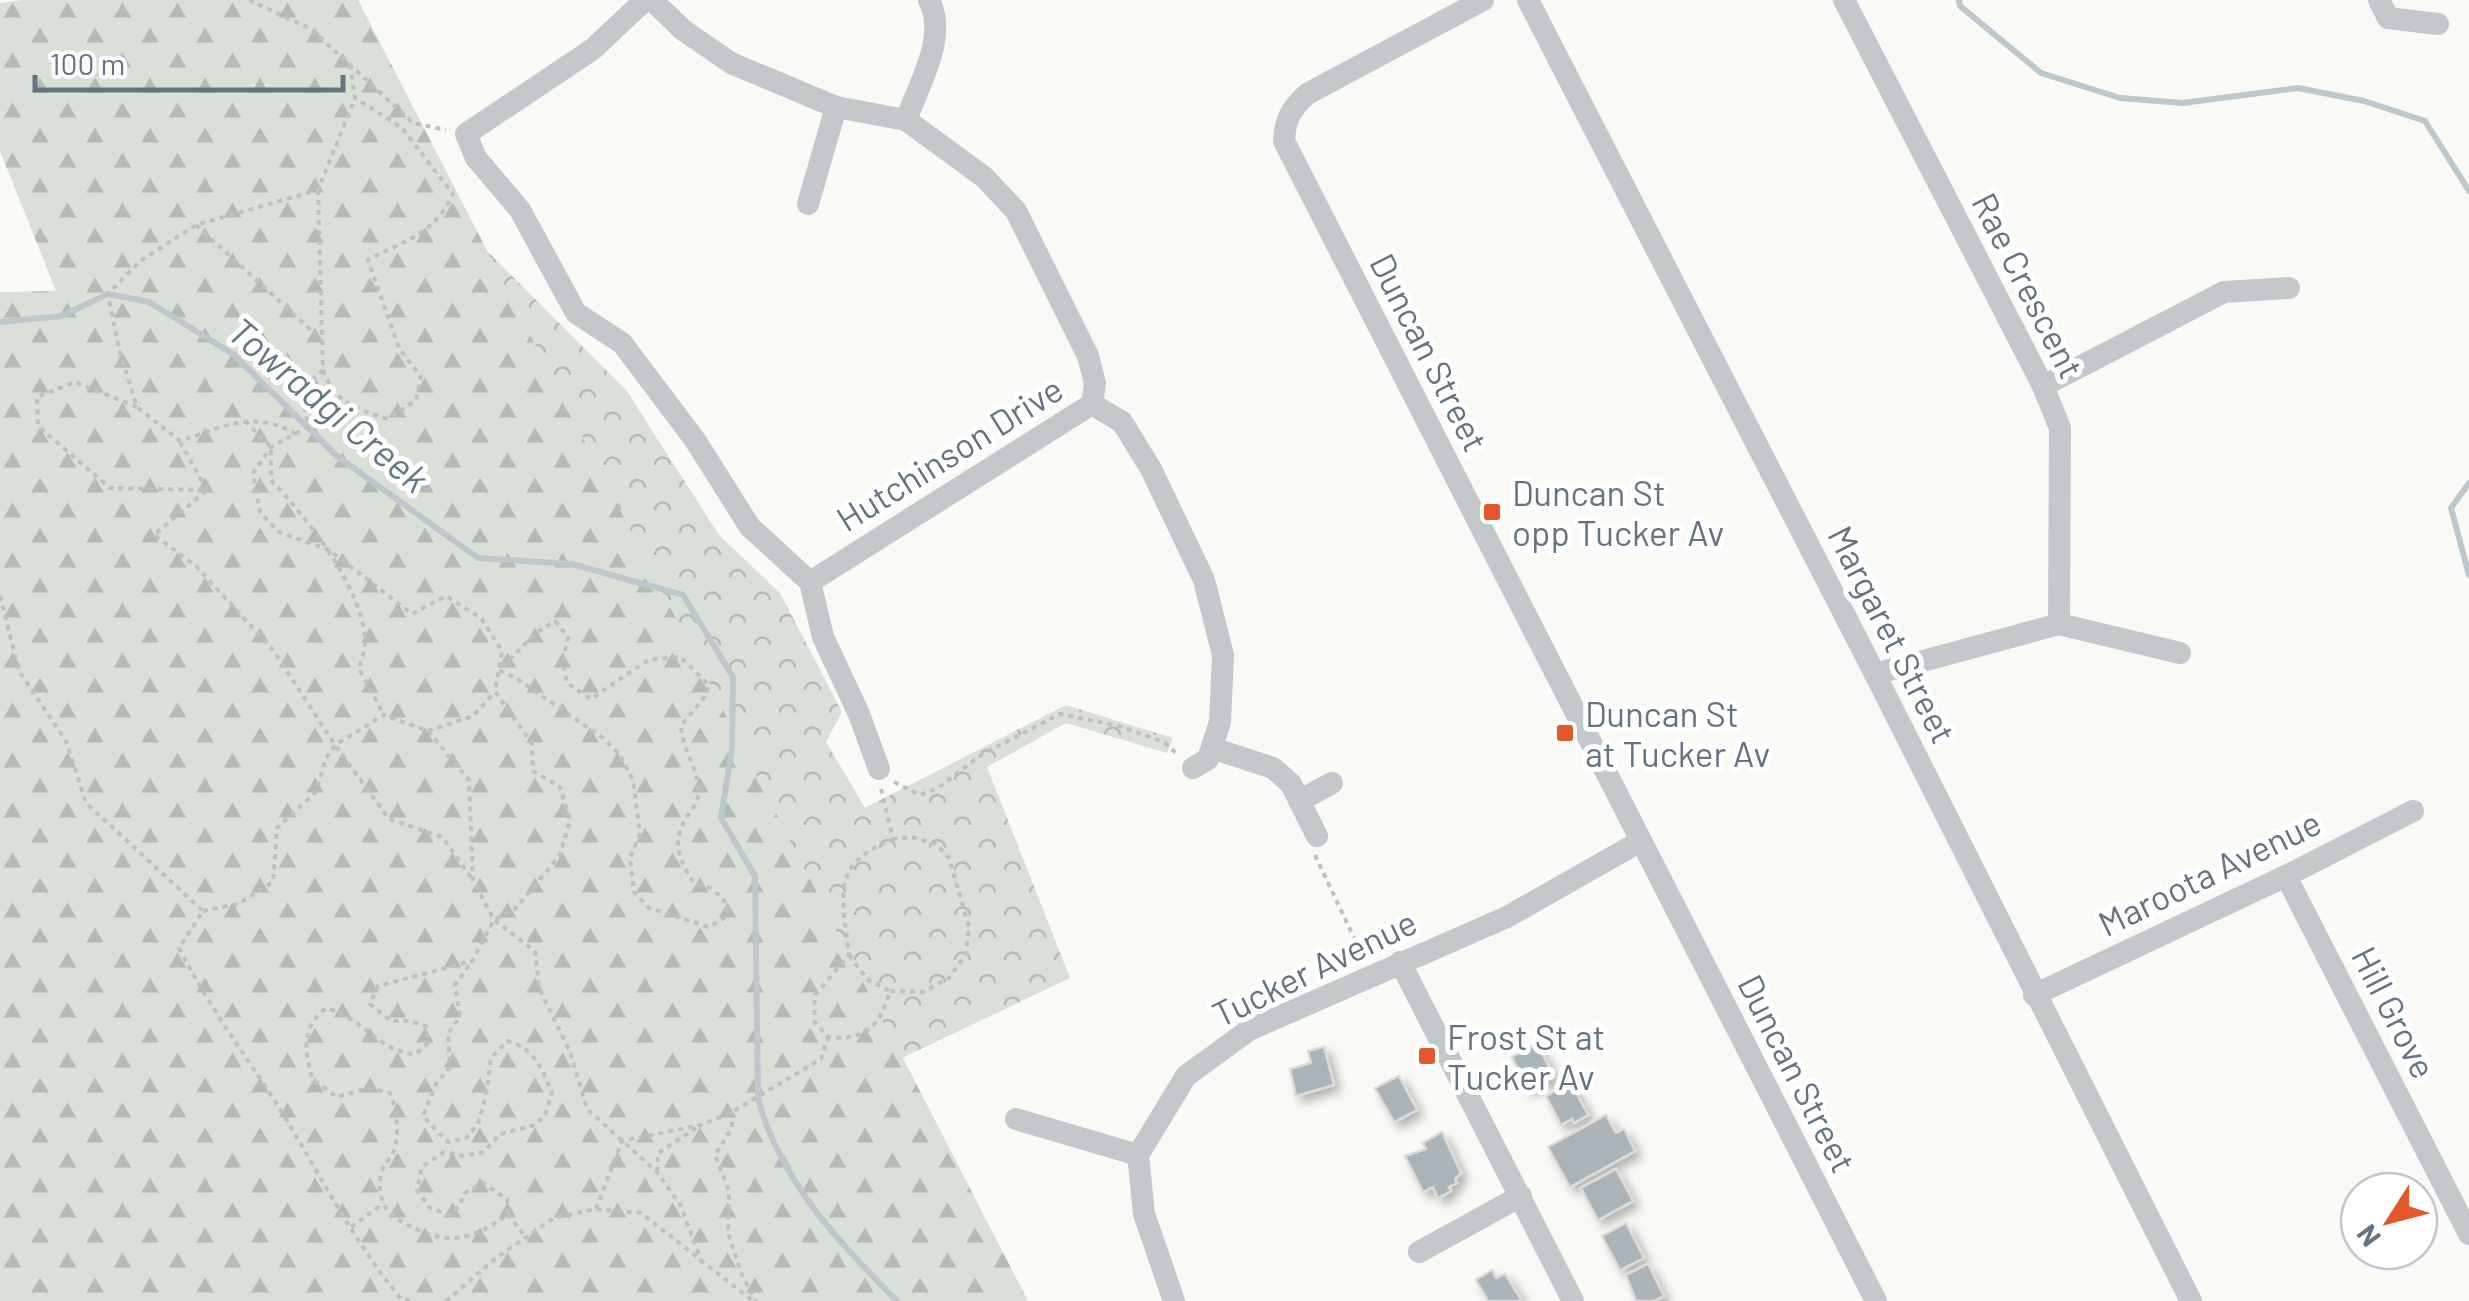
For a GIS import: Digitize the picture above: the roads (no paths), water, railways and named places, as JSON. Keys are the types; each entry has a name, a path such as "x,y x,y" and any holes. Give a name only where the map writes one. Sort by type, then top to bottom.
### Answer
{"street":[{"name":"Hutchinson Drive","path":"649,0 683,30 731,62 836,107 906,120 984,177 1016,211 1088,356 1095,383 1092,404 810,582"},
{"path":"649,0 592,49 466,134 476,158 520,210 576,312 622,343 695,440 750,527 810,582 824,638 859,714 879,770"},
{"path":"906,120 934,44 934,11 929,0"},
{"name":"Duncan Street","path":"1483,0 1307,94 1291,108 1284,141 1876,1301"},
{"name":"Margaret Street","path":"1528,0 1875,674 2190,1301"},
{"name":"Rae Crescent","path":"1844,0 2043,386 2060,428 2058,624"},
{"path":"2380,0 2388,18 2438,24"},
{"path":"808,204 836,107"},
{"path":"2043,386 2224,292 2289,288"},
{"path":"1092,404 1122,422 1151,469 1204,580 1223,655 1220,722 1208,759 1193,768"},
{"path":"1875,674 2058,624 2180,653"},
{"path":"1212,748 1273,768 1291,784 1317,836"},
{"path":"1299,801 1332,783"},
{"name":"Maroota Avenue","path":"2034,995 2286,876 2413,811"},
{"name":"Tucker Avenue","path":"1138,1155 1186,1076 1249,1030 1507,916 1639,842"},
{"name":"Hill Grove","path":"2286,876 2469,1234"},
{"path":"1400,962 1574,1301"},
{"path":"1016,1119 1138,1155 1144,1214 1174,1301"},
{"path":"1418,1252 1521,1196"}],"waterway":[{"path":"1959,0 1960,6 2041,73 2120,98 2183,103 2298,88 2364,101 2425,121 2469,191"},
{"name":"Towradgi Creek","path":"0,322 62,316 108,294 149,302 233,354 337,456 478,558 572,564 683,595 733,677 732,748 721,818 755,876 758,1099 768,1129 796,1183 833,1233 897,1301"},
{"path":"2469,483 2451,508 2469,575"}],"place":[{"name":"Duncan St opp Tucker Av","path":"1492,512"},
{"name":"Duncan St at Tucker Av","path":"1565,733"},
{"name":"Frost St at Tucker Av","path":"1427,1056"}]}
